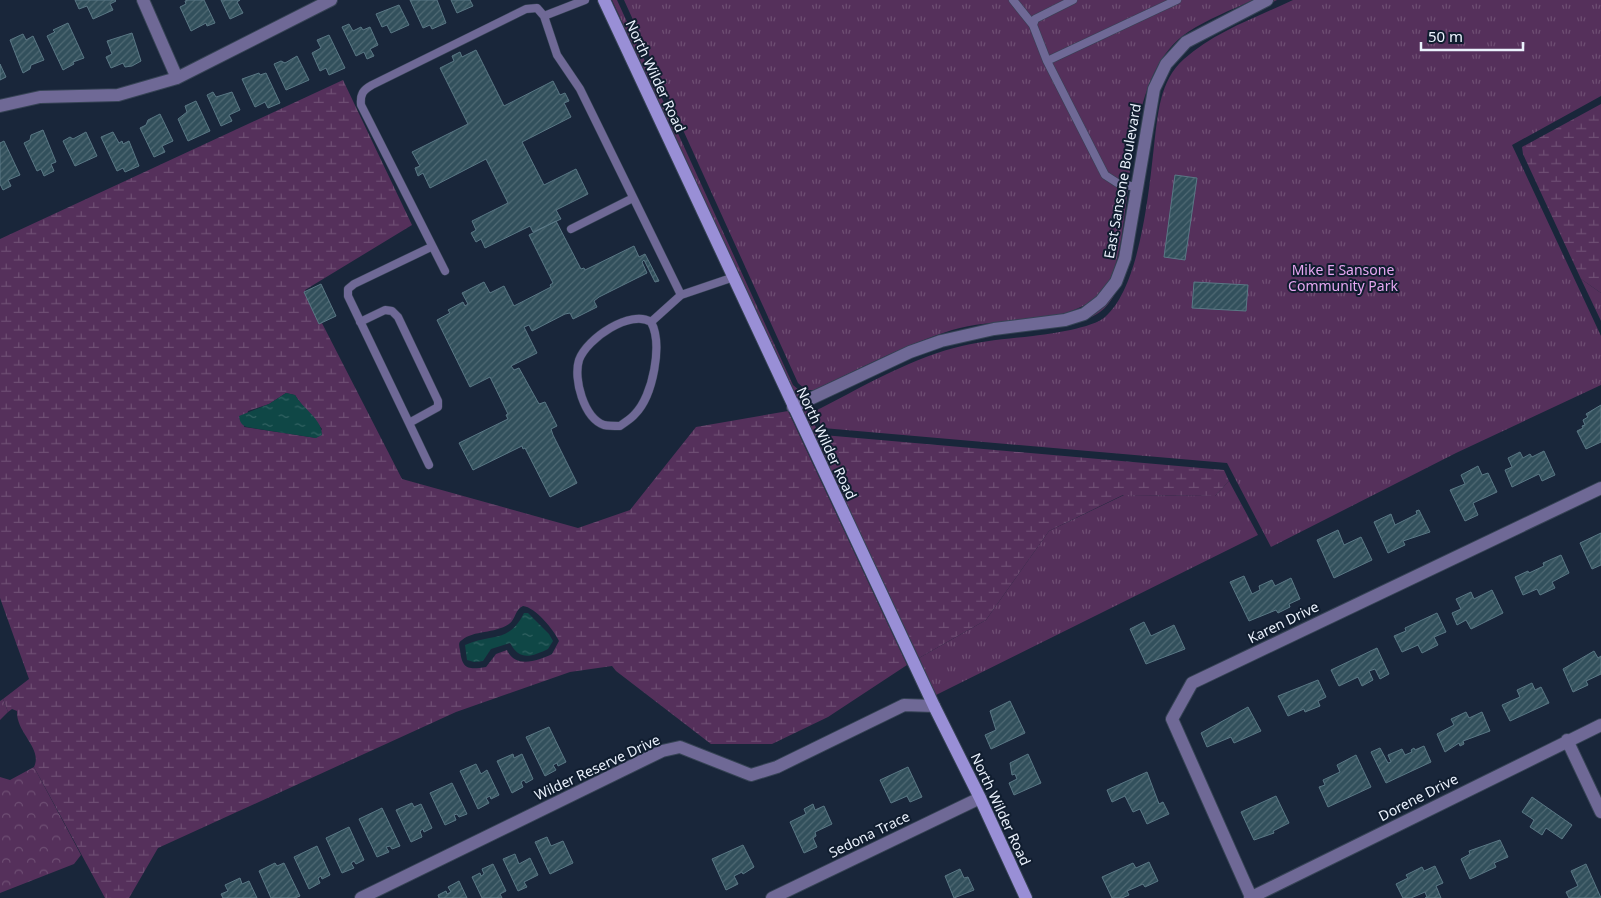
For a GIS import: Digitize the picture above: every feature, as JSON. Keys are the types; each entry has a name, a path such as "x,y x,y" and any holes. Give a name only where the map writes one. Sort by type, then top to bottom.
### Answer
{"street":[{"path":"143,0 177,78"},
{"path":"0,106 40,97 118,95 177,78 331,0"},
{"name":"North Wilder Road","path":"604,0 793,406 1026,898"},
{"name":"East Sansone Boulevard","path":"793,406 941,340 994,329 1052,323 1084,314 1101,302 1121,270 1137,187 1150,102 1158,77 1175,52 1198,34 1267,0"},
{"name":"Karen Drive","path":"1251,898 1172,720 1192,683 1601,488"},
{"name":"Wilder Reserve Drive","path":"361,898 662,751 680,746 751,775 778,767 904,705 934,706"},
{"name":"Dorene Drive","path":"1251,898 1567,740 1601,725"},
{"path":"1567,740 1601,812"},
{"name":"Sedona Trace","path":"772,898 980,798"}],"lane":[{"path":"544,16 585,0"},
{"path":"1013,0 1033,25 1047,61 1105,175 1119,184 1137,187"},
{"path":"1033,25 1035,19 1074,0"},
{"path":"1047,61 1177,0"},
{"path":"444,271 361,105 360,97 364,90 372,84 526,9 537,8 544,16 557,55 580,89 681,295"},
{"path":"571,228 633,198"},
{"path":"429,465 348,296 348,289 431,247"},
{"path":"651,322 681,295 734,277"},
{"path":"360,322 385,310 392,311 398,317 438,401 438,407 409,423"},
{"path":"635,317 644,317 651,322 656,330 657,354 648,393 636,414 620,426 604,424 592,417 582,397 578,376 579,360 588,346 603,332 635,317"}],"green space":[{"path":"612,0 617,0 793,385 807,397 817,396 902,356 955,336 977,331 1064,321 1075,318 1097,307 1111,291 1122,266 1133,207 1144,127 1150,101 1160,77 1173,56 1200,33 1219,22 1269,0 1277,0 1199,38 1178,55 1161,79 1150,122 1141,192 1125,271 1115,293 1100,312 1088,319 1071,324 952,342 915,354 879,370 810,406 807,412 803,412"},
{"path":"624,0 1253,0 1188,32 1169,49 1155,71 1145,96 1138,124 1117,257 1109,282 1100,294 1085,305 1049,317 990,323 952,330 899,350 814,390 806,390 798,383"},
{"name":"Mike E Sansone Community Park","path":"1293,0 1601,0 1601,96 1512,145 1601,336 1601,385 1456,453 1271,547 1227,463 823,428 813,412 882,376 918,360 954,348 974,344 1070,330 1091,324 1105,317 1117,303 1127,284 1135,262 1146,212 1161,99 1169,78 1184,59 1196,49 1222,33"},
{"path":"343,80 412,225 305,290 402,479 578,528 630,510 696,427 788,411 907,665 828,717 772,744 711,744 612,666 570,672 456,712 158,848 129,898 105,898 34,767 35,753 20,726 17,711 12,709 8,712 3,699 29,679 0,598 0,239","holes":["286,393 295,395 316,420 322,429 316,438 244,427 248,411 269,404","523,606 533,610 549,625 557,636 559,641 552,654 527,662 515,660 507,650 496,654 486,667 470,668 464,665 459,643 472,635 509,624 518,609"]},
{"path":"1601,104 1601,293 1581,279 1523,154 1522,147"},
{"path":"1581,279 1601,293 1601,321"},
{"path":"803,412 807,412 818,431 823,435 1224,470 1229,481 1215,496 1123,495 1049,531 986,620 919,658"},
{"path":"1229,481 1258,535 936,695 919,658 986,620 1049,531 1124,495 1215,496"},
{"path":"3,699 8,712 0,720 0,701"},
{"path":"34,767 81,855 74,864 0,893 0,777 10,780"}],"water":[{"path":"286,393 295,395 312,414 319,424 322,435 316,438 250,428 241,423 239,416 269,404"},
{"path":"524,613 528,613 549,634 553,641 548,649 526,656 518,653 510,643 491,649 483,661 474,662 467,660 465,645 505,634 518,623"}],"building":[{"path":"75,0 116,1 110,4 113,10 93,19 87,6 79,9"},
{"path":"204,0 215,23 207,26 206,23 191,31 180,7 186,4 185,1"},
{"path":"221,0 240,0 237,2 243,13 230,19"},
{"path":"410,0 437,0 446,23 432,29 430,25 423,28"},
{"path":"451,0 470,0 473,6 457,13"},
{"path":"399,5 409,25 391,33 387,25 382,27 376,14"},
{"path":"68,23 84,58 73,62 74,64 63,70 47,36 55,32 53,30"},
{"path":"349,24 353,31 361,27 363,30 370,27 378,45 370,49 374,56 367,59 364,52 356,56 342,27"},
{"path":"132,33 141,61 132,66 125,67 123,63 111,68 106,57 112,54 107,41"},
{"path":"23,34 26,40 33,36 44,60 31,65 30,69 23,73 10,40"},
{"path":"329,35 345,68 329,75 326,68 320,71 312,53 321,48 317,40"},
{"path":"476,50 504,106 553,81 560,95 565,93 569,101 564,103 571,117 522,142 544,185 576,169 588,194 556,210 561,219 533,232 530,226 485,248 481,239 476,242 471,233 476,230 472,221 508,203 486,159 430,188 423,173 418,176 415,168 420,166 412,152 468,124 440,68 454,61 452,56 460,52 462,57"},
{"path":"297,56 309,80 286,90 274,64 281,61 285,63"},
{"path":"0,64 6,77 0,80"},
{"path":"259,73 260,75 266,73 280,103 268,108 265,102 255,107 242,79"},
{"path":"213,92 216,97 232,92 240,110 229,115 232,121 221,126 207,95"},
{"path":"196,101 210,131 188,141 178,119 187,112 185,106"},
{"path":"160,114 173,141 162,146 165,152 154,157 140,128 146,125 148,120"},
{"path":"43,130 56,162 51,164 54,171 44,176 41,169 37,171 24,143 30,140 31,135"},
{"path":"86,132 97,156 75,166 63,141 70,137 73,139"},
{"path":"113,132 119,143 122,141 123,144 129,141 139,166 125,172 123,168 117,171 101,137"},
{"path":"4,141 20,175 8,180 11,186 3,190 0,184 0,143"},
{"path":"1175,175 1197,178 1185,260 1164,257"},
{"path":"556,221 581,269 584,268 585,270 634,246 639,257 645,254 659,281 655,282 644,260 642,262 647,273 599,297 594,301 597,307 573,319 570,313 565,314 532,331 529,325 524,327 537,353 511,366 514,370 519,368 539,404 545,402 557,426 551,429 553,435 577,483 550,497 525,448 523,449 522,446 473,470 459,443 508,419 506,415 508,414 490,377 470,387 437,320 450,313 448,310 463,302 465,306 468,304 462,293 484,282 490,293 504,286 514,306 551,287 550,285 553,283 529,235"},
{"path":"1194,282 1248,285 1246,311 1192,308"},
{"path":"321,284 336,316 319,324 304,292"},
{"path":"1601,405 1601,442 1586,449 1577,431 1585,425 1583,420 1588,417 1586,414"},
{"path":"1544,451 1555,475 1542,481 1539,474 1512,487 1505,470 1512,467 1508,458 1520,452 1523,458 1530,454 1532,457"},
{"path":"1478,466 1482,475 1488,473 1497,492 1473,503 1478,515 1465,521 1450,490 1465,484 1461,475"},
{"path":"1419,510 1430,532 1403,541 1405,545 1388,553 1374,522 1391,514 1395,525 1417,514 1416,511"},
{"path":"1338,530 1344,545 1361,537 1372,560 1334,578 1317,540"},
{"path":"1601,533 1601,565 1592,569 1580,543"},
{"path":"1561,555 1569,573 1552,582 1555,588 1540,595 1537,589 1523,595 1515,577 1544,566 1543,563"},
{"path":"1244,576 1252,594 1260,590 1259,586 1272,580 1275,586 1291,578 1300,599 1289,604 1290,607 1278,613 1276,610 1249,621 1230,582"},
{"path":"1492,590 1503,613 1471,629 1466,620 1457,625 1452,613 1461,609 1456,599 1471,592 1474,599"},
{"path":"1437,613 1446,632 1434,637 1438,645 1422,653 1418,645 1402,652 1394,636 1406,631 1405,628"},
{"path":"1144,622 1151,636 1174,625 1185,649 1146,664 1130,629"},
{"path":"1377,648 1389,674 1380,679 1375,669 1369,671 1373,680 1362,686 1358,677 1339,686 1331,670"},
{"path":"1594,651 1598,658 1601,656 1601,674 1586,681 1588,685 1573,692 1563,669"},
{"path":"1318,680 1326,697 1318,701 1320,706 1305,712 1304,709 1288,716 1278,696"},
{"path":"1532,683 1535,690 1541,687 1549,703 1510,721 1502,705 1520,697 1517,690"},
{"path":"1010,701 1025,733 991,749 985,735 996,730 990,711"},
{"path":"1248,707 1261,731 1234,743 1231,737 1207,747 1201,733"},
{"path":"1466,712 1469,718 1482,712 1490,731 1463,741 1464,744 1460,746 1459,743 1445,752 1437,734 1454,725 1451,719"},
{"path":"549,727 566,762 558,766 557,763 553,765 556,770 545,776 526,737"},
{"path":"1424,746 1431,762 1386,783 1371,752 1380,748 1388,763 1391,762 1388,755 1402,749 1405,755 1412,752 1411,750 1414,748 1415,750"},
{"path":"513,754 514,758 522,754 533,779 526,783 524,780 521,782 523,787 512,793 497,761"},
{"path":"1028,754 1041,783 1014,795 1009,783 1017,779 1015,774 1012,775 1010,763"},
{"path":"1356,755 1371,787 1328,807 1319,787 1325,785 1323,780 1340,772 1337,765"},
{"path":"476,764 481,774 487,770 499,795 491,799 490,796 486,798 489,803 478,809 460,771"},
{"path":"908,767 922,797 910,802 907,796 891,803 880,780"},
{"path":"1147,772 1159,804 1163,802 1169,814 1147,824 1140,809 1133,812 1125,796 1112,802 1107,790"},
{"path":"452,783 467,814 459,817 457,814 454,815 456,820 445,825 430,793"},
{"path":"1276,796 1289,823 1273,831 1274,833 1254,840 1241,812"},
{"path":"1532,797 1572,825 1562,839 1546,828 1542,835 1530,827 1534,820 1522,812"},
{"path":"412,803 414,807 421,804 432,828 424,832 423,829 420,831 422,837 411,842 396,810"},
{"path":"813,804 815,810 824,806 832,824 815,832 816,836 813,838 817,847 804,853 790,822 806,814 804,809"},
{"path":"382,808 400,846 392,849 390,846 386,847 389,852 377,857 359,819"},
{"path":"349,827 364,860 356,864 354,861 351,863 354,868 342,873 326,838"},
{"path":"547,837 551,846 563,841 573,863 550,874 535,842"},
{"path":"1500,840 1508,857 1494,863 1496,867 1470,879 1461,859 1470,854 1469,851"},
{"path":"743,845 754,867 743,874 742,872 734,876 738,884 726,890 712,859"},
{"path":"317,846 330,875 322,879 321,876 318,878 320,883 309,889 294,857"},
{"path":"515,854 519,864 530,858 538,875 524,882 527,887 518,891 503,859"},
{"path":"1149,862 1158,881 1145,887 1143,884 1127,891 1129,895 1122,898 1112,898 1102,877 1133,863 1136,868"},
{"path":"275,863 277,866 284,863 300,896 295,898 271,898 259,871"},
{"path":"493,864 506,891 500,894 502,898 482,898 472,877 480,873 481,876 484,874 482,869"},
{"path":"1586,864 1601,898 1569,898 1566,892 1578,886 1571,871"},
{"path":"1435,866 1443,883 1436,886 1441,898 1425,898 1427,897 1425,892 1411,898 1403,898 1396,884 1408,878 1406,875 1422,867 1424,871"},
{"path":"960,869 964,878 968,877 974,890 954,898 945,876"},
{"path":"240,878 242,884 249,881 257,898 223,898 221,894 228,891 225,885"},
{"path":"459,881 467,898 439,898 438,895 446,891 447,894 451,892 448,887"}]}
